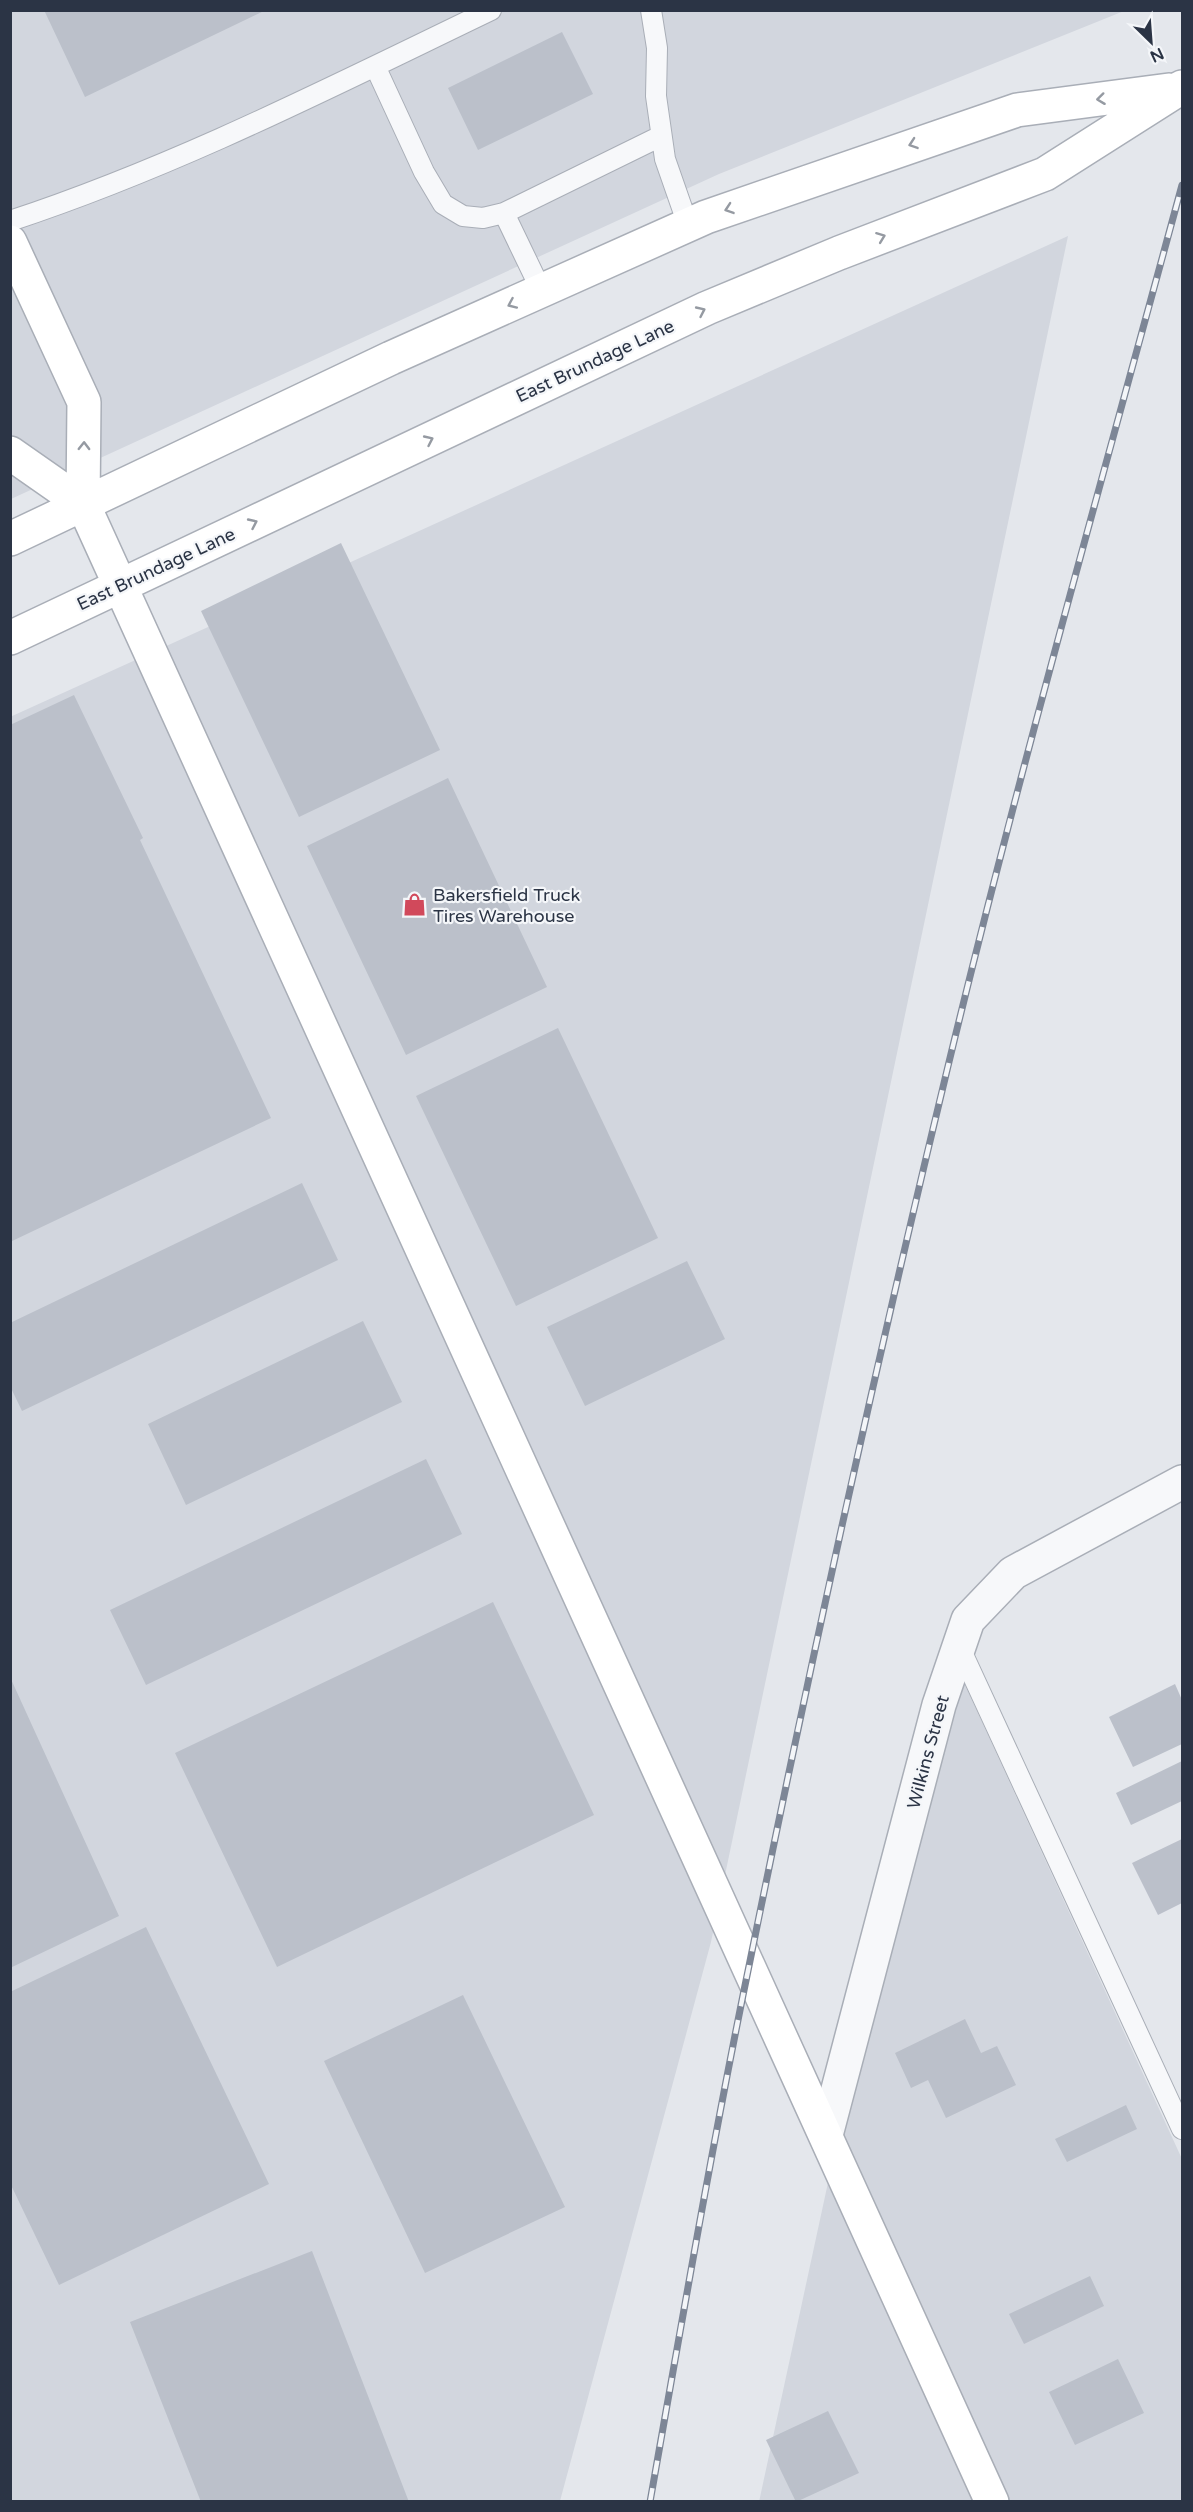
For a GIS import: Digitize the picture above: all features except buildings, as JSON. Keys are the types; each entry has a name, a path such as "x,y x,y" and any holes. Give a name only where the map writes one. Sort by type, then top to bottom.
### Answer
{"main road":[{"name":"East Brundage Lane","path":"10,539 380,363 706,217 1017,110 1181,88"},
{"name":"East Brundage Lane","path":"10,638 708,308 839,253 1045,174 1181,88"},
{"path":"10,242 84,402 83,504 992,2502"},
{"path":"10,453 83,504"}],"street":[{"name":"Wilkins Street","path":"826,2135 939,1704 968,1620 1013,1573 1182,1482"}],"lane":[{"path":"10,221 78,199 141,174 491,10"},
{"path":"651,10 657,48 656,96 664,159 688,225"},
{"path":"375,66 424,172 443,204 463,216 483,218 504,213 661,136"},
{"path":"504,213 542,290"},
{"path":"959,1646 1182,2129"}],"shaded area":[{"path":"10,11 1124,11 719,174 11,499"},
{"path":"1068,236 711,1942 560,2501 11,2501 10,717"},
{"path":"945,1641 1182,2159 1182,2501 759,2502"}],"railway":[{"path":"650,2502 736,2028 870,1398 949,1062 1004,842 1182,185"}],"place":[{"name":"Bakersfield Truck Tires Warehouse","path":"415,905"}]}
